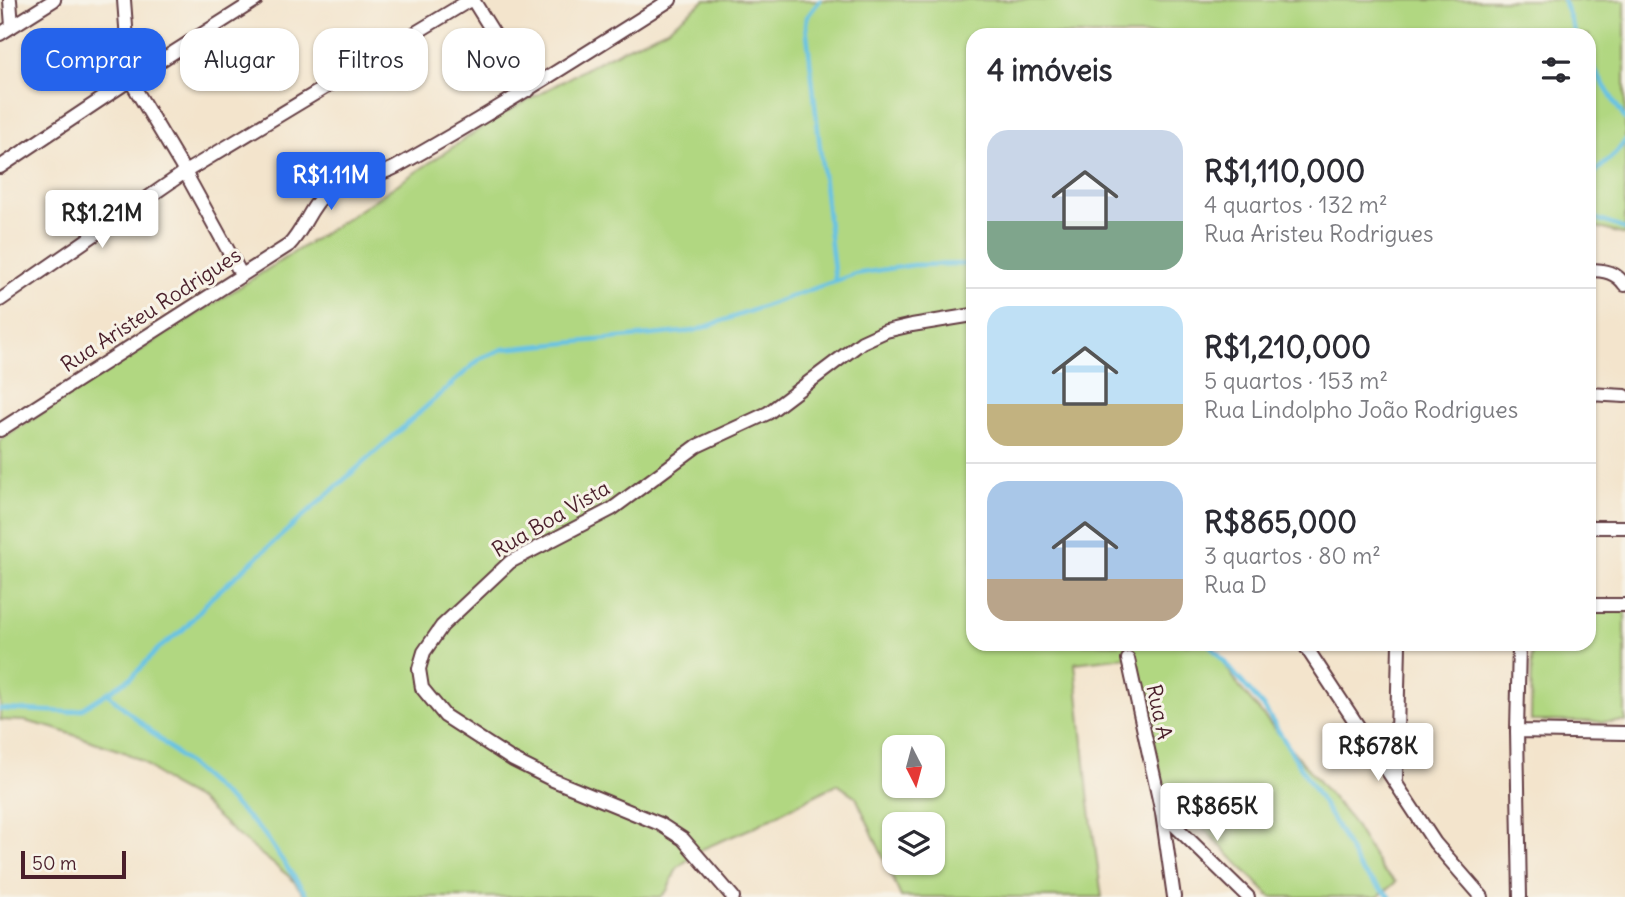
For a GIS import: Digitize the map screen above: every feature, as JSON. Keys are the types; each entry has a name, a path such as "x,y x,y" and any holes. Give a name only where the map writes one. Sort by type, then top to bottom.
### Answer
{"street":[{"path":"10,0 12,26"},
{"path":"0,34 54,0"},
{"path":"124,0 126,28"},
{"path":"166,57 257,0"},
{"path":"0,300 185,172 472,0 490,28"},
{"name":"Rua Aristeu Rodrigues","path":"545,80 670,0"},
{"path":"0,167 114,91"},
{"path":"137,91 242,274"},
{"name":"Rua Aristeu Rodrigues","path":"0,430 289,245 320,198 330,190 341,184 393,169 527,91"},
{"path":"1596,272 1621,280"},
{"name":"Rua Boa Vista","path":"733,897 683,839 660,824 553,780 513,760 445,716 422,688 419,669 424,652 442,626 510,562 612,509 697,446 768,412 862,342 886,331 966,316"},
{"path":"1596,394 1625,396"},
{"path":"1596,527 1625,527"},
{"path":"1596,605 1625,605"},
{"path":"1309,651 1436,843 1482,897"},
{"path":"1395,779 1399,651"},
{"path":"1519,651 1517,731 1520,897"},
{"name":"Rua A","path":"1128,659 1162,813 1174,897"},
{"path":"1517,731 1625,733"},
{"path":"1162,813 1248,897"}],"green space":[{"path":"705,0 1625,0 1625,235 1596,227 1596,28 966,28 966,651 1216,651 1240,688 1352,821 1382,870 1396,882 1378,897 1271,897 1180,805 1166,796 1134,656 1075,663 1089,803 1102,897 901,897 891,875 945,875 945,812 882,812 882,855 856,797 837,784 752,828 702,849 677,868 667,891 661,897 306,897 291,878 237,835 199,800 171,785 142,761 124,752 53,728 25,721 0,720 0,440 343,221 499,116 605,58 667,29"},
{"path":"1596,611 1625,611 1625,722 1531,721 1532,651 1596,651"}],"waterway":[{"path":"820,0 807,17 806,25 835,280"},
{"path":"1563,0 1573,28"},
{"path":"1596,72 1625,119"},
{"path":"1596,172 1625,141"},
{"path":"1596,219 1625,229"},
{"path":"0,709 69,712 82,709 132,677 158,649 184,629 210,599 481,358 503,349 694,331 855,274 913,265 966,264"},
{"path":"1215,651 1265,709 1361,871 1390,897"},
{"path":"107,693 236,806 264,834 308,897"}]}
